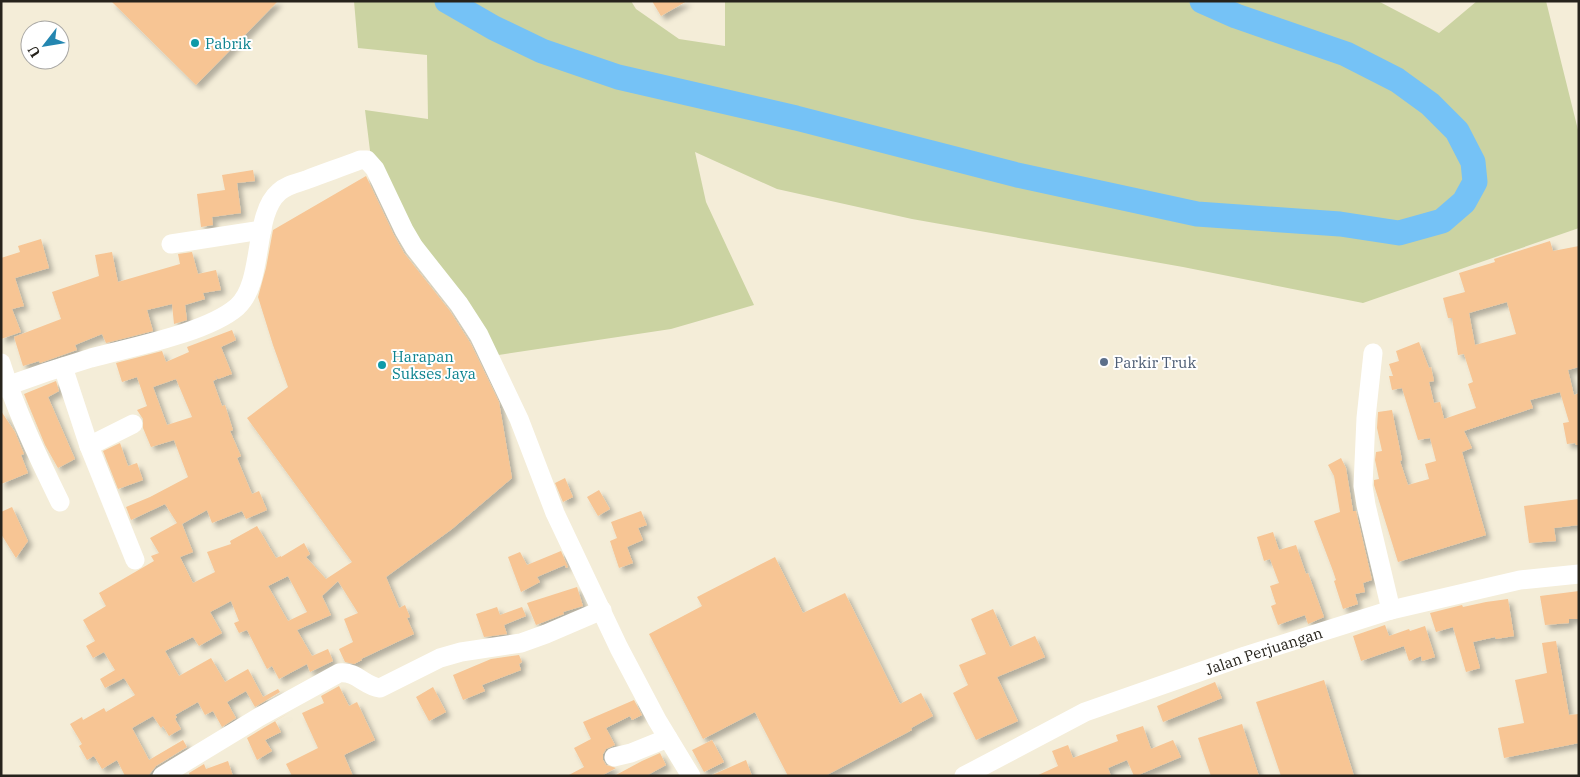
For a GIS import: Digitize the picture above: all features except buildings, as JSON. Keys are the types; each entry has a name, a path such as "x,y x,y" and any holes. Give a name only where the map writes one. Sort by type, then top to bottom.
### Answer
{"street":[{"path":"5,386 63,367 187,332 230,313 239,305 250,287 269,204 280,191 360,160 370,162 414,247 460,304 479,335 519,419 555,513 636,682 691,776"},
{"path":"171,244 262,230"},
{"path":"1373,353 1366,418 1363,486 1391,610"},
{"path":"1,363 5,386 60,502"},
{"path":"63,367 89,446 136,560"},
{"path":"89,446 133,424"},
{"name":"Jalan Perjuangan","path":"964,776 1086,712 1244,656 1391,610 1520,580 1579,574"},
{"path":"162,776 339,672 350,673 375,688 380,688 440,658 461,652 521,643 602,610"},
{"path":"614,757 631,753 668,738"}],"green space":[{"path":"354,1 631,1 636,9 679,39 725,46 725,1 1378,1 1439,33 1477,1 1546,1 1579,134 1579,228 1363,303 1183,267 912,219 777,189 695,152 706,202 754,305 671,329 492,356 374,183 365,110 428,119 427,55 358,48","holes":["786,115 844,128 980,164"]}],"waterway":[{"path":"447,1 494,28 542,51 618,77 796,118 1017,175 1197,214 1340,224 1399,233 1442,221 1464,202 1475,182 1473,162 1457,131 1430,104 1397,80 1346,54 1236,16 1202,1"}],"place":[{"name":"Pabrik","path":"195,43"},
{"name":"Parkir Truk","path":"1104,362"},
{"name":"Harapan Sukses Jaya","path":"382,365"}]}
